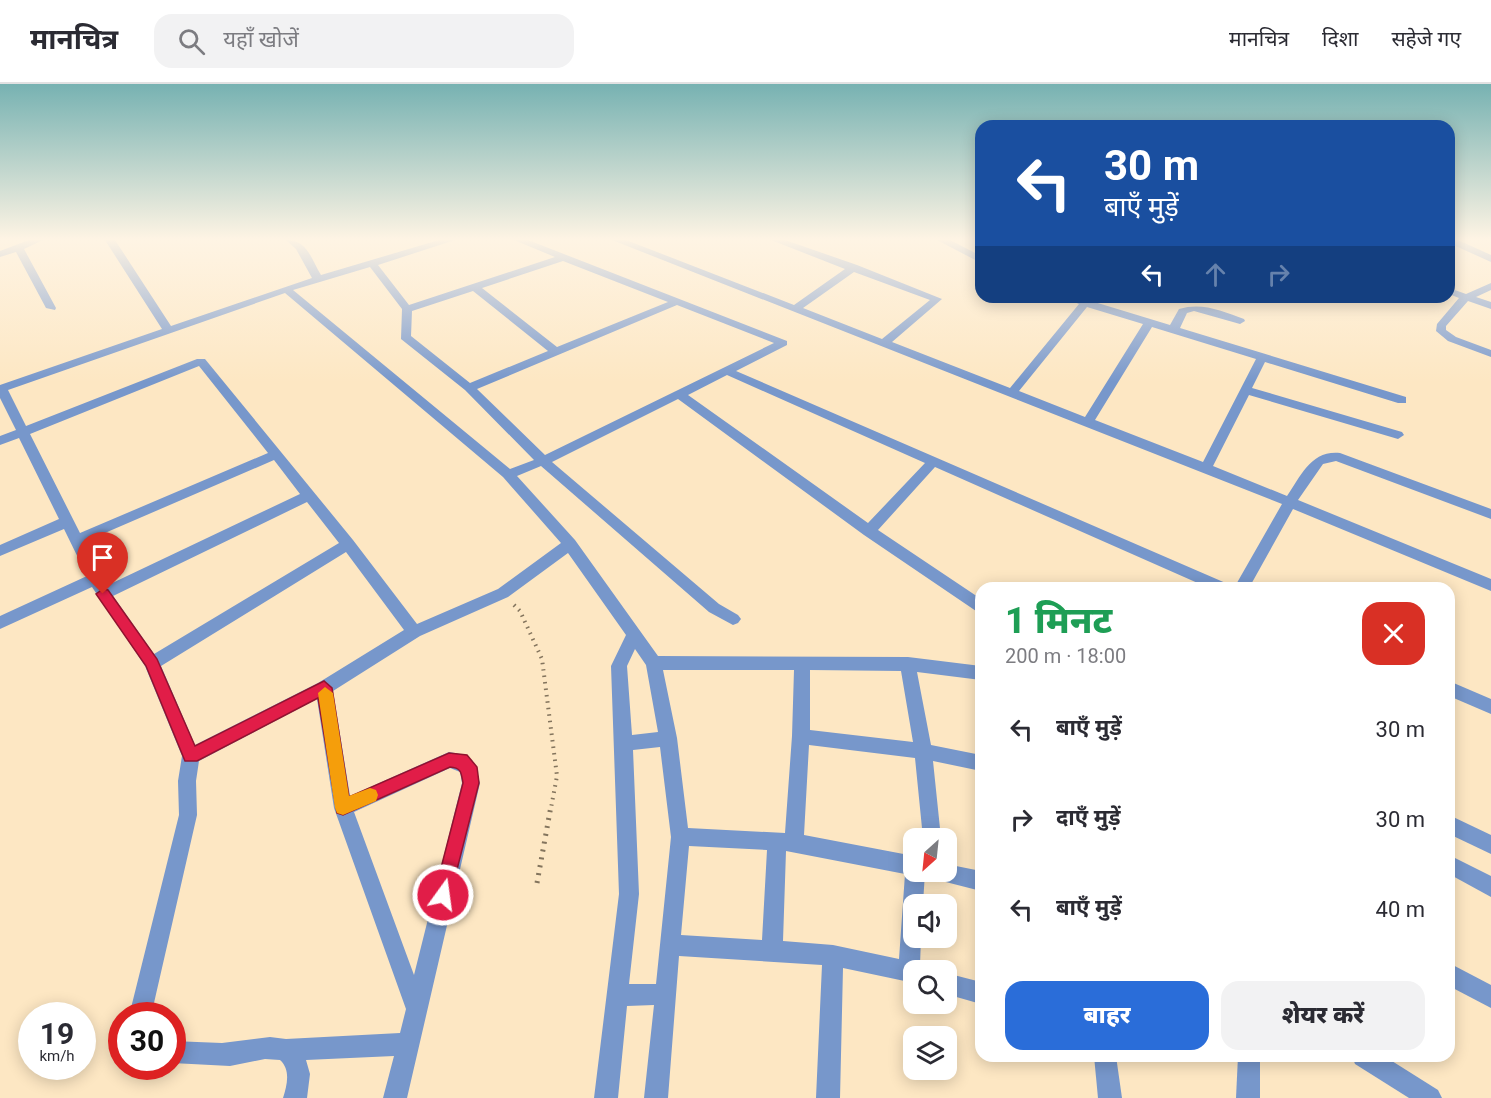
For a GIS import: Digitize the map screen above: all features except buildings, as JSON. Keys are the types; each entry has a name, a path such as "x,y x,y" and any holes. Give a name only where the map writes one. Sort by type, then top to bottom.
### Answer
{"street":[{"path":"40,287 51,308"},
{"path":"141,287 168,329"},
{"path":"143,1002 188,815 187,781 191,756 152,663 99,586 1,389 291,287"},
{"path":"391,287 407,309 405,337 468,388 543,461 714,608 733,619"},
{"path":"407,309 474,287"},
{"path":"475,287 556,352"},
{"path":"508,474 543,461 783,343 644,287"},
{"path":"741,287 1206,468 1491,585"},
{"path":"795,308 825,287"},
{"path":"884,343 937,299 907,287"},
{"path":"1488,287 1465,297 1442,326 1441,331 1452,339 1491,354"},
{"path":"286,289 508,474 570,544 654,663 660,739 680,837 672,945 656,1098"},
{"path":"1455,293 1491,306"},
{"path":"468,388 679,301"},
{"path":"1011,394 1084,304 1402,400"},
{"path":"1173,331 1187,309 1204,309 1240,321"},
{"path":"1087,423 1148,324"},
{"path":"1206,468 1261,359"},
{"path":"0,441 201,361 348,544 414,632"},
{"path":"727,371 1209,582"},
{"path":"1246,390 1398,435"},
{"path":"679,394 869,531 975,603"},
{"path":"75,540 276,454"},
{"path":"1244,582 1290,502 1318,461 1334,456 1491,514"},
{"path":"869,531 933,462"},
{"path":"0,623 99,586 309,495"},
{"path":"0,551 66,522"},
{"path":"152,663 348,544"},
{"path":"191,756 324,688 414,632 503,593 570,544"},
{"path":"606,1098 630,995 628,743 618,666 634,635"},
{"path":"772,951 801,736 802,662"},
{"path":"654,663 908,664 975,672"},
{"path":"908,664 923,751 931,828"},
{"path":"324,688 343,808 415,1006"},
{"path":"1455,691 1491,707"},
{"path":"801,736 923,751 975,762"},
{"path":"628,743 660,739"},
{"path":"343,808 449,760 461,760 469,767 471,783 415,1006 395,1098"},
{"path":"1455,827 1491,845"},
{"path":"680,837 785,842 903,864"},
{"path":"1455,867 1491,887"},
{"path":"957,876 975,880"},
{"path":"911,960 915,882"},
{"path":"672,945 833,955 903,970"},
{"path":"828,1098 833,955"},
{"path":"1455,977 1491,997"},
{"path":"957,986 975,991"},
{"path":"630,995 667,994"},
{"path":"186,1052 236,1054 275,1048 287,1050 406,1044"},
{"path":"287,1050 294,1057 298,1068 299,1085 295,1098"},
{"path":"1106,1062 1110,1098"},
{"path":"1248,1098 1249,1062"},
{"path":"1373,1062 1430,1098"}],"path":[{"path":"503,593 520,611 542,658 548,693 557,776 537,883"}],"slow traffic":[{"path":"325,693 343,808 370,795"}],"route":[{"path":"103,594 152,663 191,756 324,688 343,808 449,760 461,760 469,767 471,783 443,895"}]}
